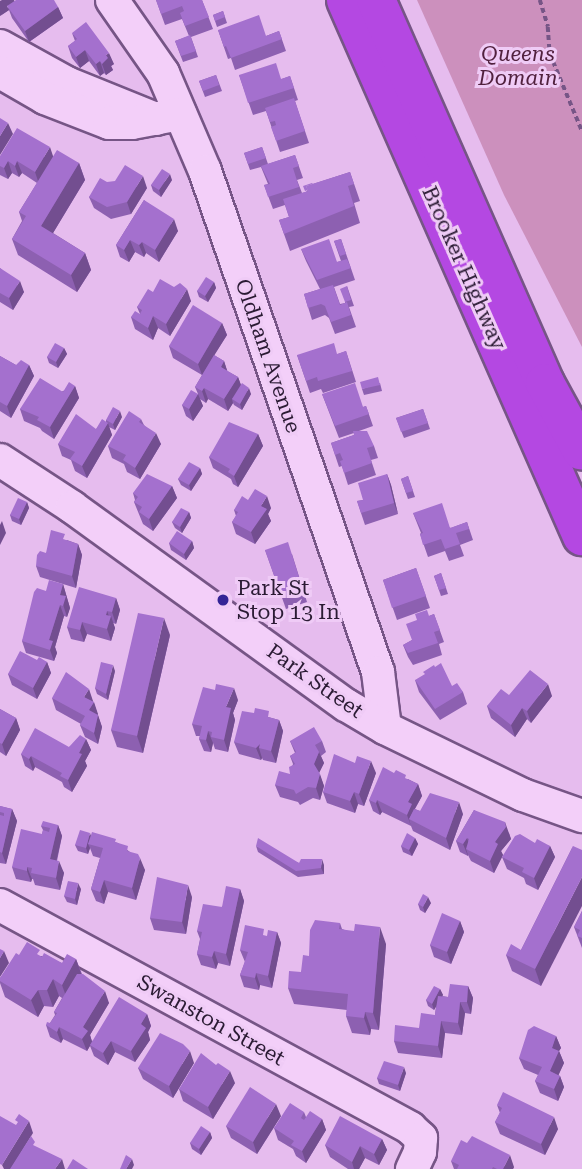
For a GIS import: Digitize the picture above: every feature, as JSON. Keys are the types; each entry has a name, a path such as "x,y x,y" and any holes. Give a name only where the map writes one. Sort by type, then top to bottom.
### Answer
{"highway":[{"name":"Brooker Highway","path":"346,0 582,536"},
{"name":"Brooker Highway","path":"376,0 545,383 582,451"}],"street":[{"name":"Oldham Avenue","path":"112,0 163,73 168,116 205,171 378,672 385,728"},
{"path":"0,46 67,83 168,116"},
{"path":"0,72 45,97 100,121 121,124 168,116"},
{"name":"Park Street","path":"0,460 72,507 310,680 385,728 523,795 582,816"},
{"name":"Swanston Street","path":"0,905 410,1128 421,1138 420,1152 412,1169"}],"path":[{"path":"540,0 548,27 550,54 582,131"}],"green space":[{"name":"Queens Domain","path":"417,0 582,0 582,347 504,195"}],"building":[{"path":"16,0 54,0 58,7 25,31 7,6"},
{"path":"156,0 202,0 209,17 185,26 180,13 184,11 182,6 161,14"},
{"path":"223,11 225,17 215,21 213,15"},
{"path":"259,15 266,36 279,31 282,39 231,58 218,30"},
{"path":"86,22 109,53 102,64 100,61 96,64 85,50 76,57 68,46 77,39 72,33"},
{"path":"190,35 196,51 181,56 175,41"},
{"path":"276,63 281,79 290,76 294,88 248,103 239,75"},
{"path":"216,75 219,85 203,91 199,81"},
{"path":"294,98 305,131 276,141 271,127 276,125 275,121 270,122 265,108"},
{"path":"0,118 8,123 0,136"},
{"path":"17,128 50,147 35,172 17,161 15,166 8,161 4,168 0,166 0,156"},
{"path":"262,147 266,158 248,164 244,153"},
{"path":"57,150 79,163 41,226 85,253 71,275 12,239 26,216 19,212"},
{"path":"295,155 299,166 293,168 299,187 268,197 264,185 270,184 261,166"},
{"path":"125,165 143,176 127,202 107,207 89,197 100,178 107,182 115,181"},
{"path":"162,169 170,174 159,190 151,185"},
{"path":"350,172 354,184 348,186 354,206 284,234 279,220 289,217 283,199 308,191 306,186"},
{"path":"144,200 174,219 155,250 142,242 139,245 130,240 124,250 116,245"},
{"path":"329,239 337,262 347,259 351,268 317,280 301,249"},
{"path":"341,239 346,254 340,256 334,241"},
{"path":"0,268 20,281 9,298 0,293"},
{"path":"206,277 214,282 205,296 197,291"},
{"path":"160,279 174,287 180,283 187,289 166,324 153,316 148,328 131,317 135,311 140,314 142,310 137,307 148,289 153,292"},
{"path":"333,285 340,305 347,302 351,315 331,322 325,306 321,304 308,308 304,294"},
{"path":"347,286 351,300 345,302 340,289"},
{"path":"193,305 222,323 198,364 169,346"},
{"path":"55,343 64,348 56,362 47,357"},
{"path":"334,343 337,354 346,351 352,371 318,381 317,377 306,381 297,355"},
{"path":"214,355 224,361 221,367 238,377 224,399 204,388 202,391 195,387"},
{"path":"0,356 16,365 21,360 29,365 7,406 0,402"},
{"path":"378,377 380,385 362,389 360,382"},
{"path":"40,378 63,392 69,382 75,386 50,427 37,420 39,417 20,409"},
{"path":"242,383 249,388 240,404 232,399"},
{"path":"355,383 363,407 366,406 369,414 335,426 322,394"},
{"path":"191,390 198,394 189,409 182,405"},
{"path":"113,407 120,411 113,424 106,420"},
{"path":"423,409 428,423 401,432 396,418"},
{"path":"129,411 141,419 139,422 156,433 135,468 123,460 126,455 108,446"},
{"path":"76,414 96,429 102,419 108,423 82,466 70,459 75,452 58,444"},
{"path":"229,422 258,434 234,476 228,472 230,469 209,457"},
{"path":"353,431 367,431 374,446 367,448 372,463 344,473 340,453 335,455 331,443 354,435"},
{"path":"189,462 200,468 189,485 178,479"},
{"path":"147,474 172,486 149,519 139,512 142,507 134,502 138,497 133,493"},
{"path":"387,474 394,503 361,513 357,501 363,500 358,483"},
{"path":"408,476 413,491 406,493 401,479"},
{"path":"255,489 267,496 261,506 267,509 251,532 232,522 238,512 234,510 242,496 248,500"},
{"path":"18,498 27,502 19,519 10,515"},
{"path":"442,503 450,528 467,522 469,529 456,533 460,544 445,549 441,539 423,545 420,534 423,533 413,513"},
{"path":"181,508 189,512 180,527 172,522"},
{"path":"51,530 65,534 63,539 78,544 72,576 36,566 40,551 46,553"},
{"path":"177,531 192,541 184,554 169,543"},
{"path":"288,542 303,590 282,598 265,550"},
{"path":"416,568 426,596 392,608 383,580"},
{"path":"441,573 446,588 439,590 434,576"},
{"path":"49,580 63,584 60,595 66,596 63,606 60,605 49,640 53,641 50,650 22,641 34,592 37,588 46,591"},
{"path":"79,587 116,598 112,612 107,611 106,615 111,616 107,629 82,622 80,630 67,627"},
{"path":"427,610 429,616 434,614 440,630 434,632 438,643 408,653 403,645 412,640 406,624 417,620 415,614"},
{"path":"138,613 164,618 137,736 111,730"},
{"path":"20,651 47,662 33,688 8,674"},
{"path":"101,662 113,665 106,694 95,688"},
{"path":"441,663 452,686 457,683 463,692 435,709 415,680 425,674 423,672"},
{"path":"530,670 548,684 527,711 522,708 511,725 487,706 501,689 509,695"},
{"path":"66,672 89,689 84,697 94,702 89,710 98,715 94,733 80,725 85,716 52,698"},
{"path":"216,684 234,688 226,707 231,708 224,740 211,737 212,732 208,731 206,740 199,739 202,726 192,724 203,687 215,690"},
{"path":"255,708 269,711 268,717 279,720 271,751 259,748 260,744 256,748 234,742 242,711 254,713"},
{"path":"0,709 16,718 2,744 0,743"},
{"path":"314,727 322,741 315,745 319,752 314,764 320,774 316,788 308,787 296,794 294,790 275,785 279,771 290,774 289,767 295,764 290,756 296,752 290,741"},
{"path":"35,728 69,747 80,735 86,739 79,753 82,754 68,780 60,776 62,773 31,756 29,759 21,754"},
{"path":"334,754 355,763 357,756 371,761 359,794 354,792 350,801 323,792"},
{"path":"383,767 394,773 396,770 418,784 408,802 412,804 407,815 377,800 376,803 369,800"},
{"path":"430,793 459,802 446,838 409,819 414,809 420,811"},
{"path":"0,806 12,809 2,853 0,815 4,816 4,813 0,812"},
{"path":"474,810 505,822 506,827 495,842 498,844 490,861 466,849 469,839 463,844 456,841"},
{"path":"43,821 58,825 50,859 59,861 56,878 31,873 32,868 27,867 27,871 12,867 21,829 42,834 43,830 49,832 50,828 41,826"},
{"path":"80,830 90,833 86,848 75,845"},
{"path":"92,832 116,839 115,842 128,846 127,851 138,854 140,858 132,888 104,880 100,892 91,889 103,848 88,844"},
{"path":"407,833 415,838 409,850 401,846"},
{"path":"520,834 535,843 537,839 550,846 534,878 522,872 524,868 502,857 515,836"},
{"path":"258,838 299,863 301,859 322,859 321,868 296,871 256,846"},
{"path":"573,846 582,850 582,877 535,969 506,955 511,944 521,950"},
{"path":"157,877 188,885 182,922 150,918"},
{"path":"68,881 78,883 75,899 64,896"},
{"path":"226,886 240,889 226,954 214,951 212,957 197,954 202,932 197,931 203,904 222,907"},
{"path":"423,894 428,897 423,907 418,904"},
{"path":"582,911 582,938 577,936 580,930 574,927"},
{"path":"442,913 460,921 447,952 430,945"},
{"path":"315,920 340,923 339,929 354,931 355,924 380,927 373,1013 365,1012 364,1018 346,1016 348,994 288,988 289,971 301,972 303,955 309,956 310,930"},
{"path":"245,925 264,929 263,935 267,936 268,930 277,932 268,976 256,973 255,978 240,975 248,952 240,950"},
{"path":"27,942 40,950 37,954 42,957 44,953 62,963 67,954 76,959 62,985 53,979 47,990 38,990 31,1000 0,981 16,953 19,955"},
{"path":"77,974 83,974 105,991 83,1027 88,1031 82,1039 59,1027 57,1032 46,1025 57,1013 54,1012"},
{"path":"450,984 468,986 467,1002 460,1002 458,1023 441,1021 438,1046 394,1041 395,1025 419,1028 421,1013 435,1015 438,996 448,997"},
{"path":"434,986 440,989 432,1004 426,1000"},
{"path":"119,997 147,1014 141,1024 146,1028 131,1051 111,1041 103,1053 90,1045"},
{"path":"534,1026 556,1036 552,1048 559,1051 550,1071 560,1076 554,1089 535,1081 542,1067 519,1058 528,1030"},
{"path":"160,1033 183,1044 190,1051 169,1086 138,1068"},
{"path":"201,1053 216,1065 218,1063 230,1071 208,1107 179,1089"},
{"path":"384,1061 404,1067 398,1085 377,1078"},
{"path":"250,1087 276,1104 253,1142 226,1126"},
{"path":"503,1092 554,1117 541,1144 495,1122 502,1108 497,1105"},
{"path":"290,1103 304,1112 301,1118 304,1120 310,1111 322,1119 302,1151 291,1145 294,1141 274,1128"},
{"path":"19,1114 29,1121 2,1165 0,1116 16,1125 18,1122 15,1120"},
{"path":"340,1116 382,1139 374,1154 360,1146 352,1162 325,1145"},
{"path":"201,1126 210,1132 199,1149 190,1143"},
{"path":"31,1136 35,1142 33,1145 62,1159 55,1169 10,1169"},
{"path":"472,1136 510,1155 503,1169 457,1169 459,1165 451,1161 461,1140 467,1143"},
{"path":"126,1155 132,1159 126,1169 120,1169"},
{"path":"73,1159 88,1169 67,1169"}],"place":[{"name":"Park St Stop 13 In","path":"223,600"}]}
